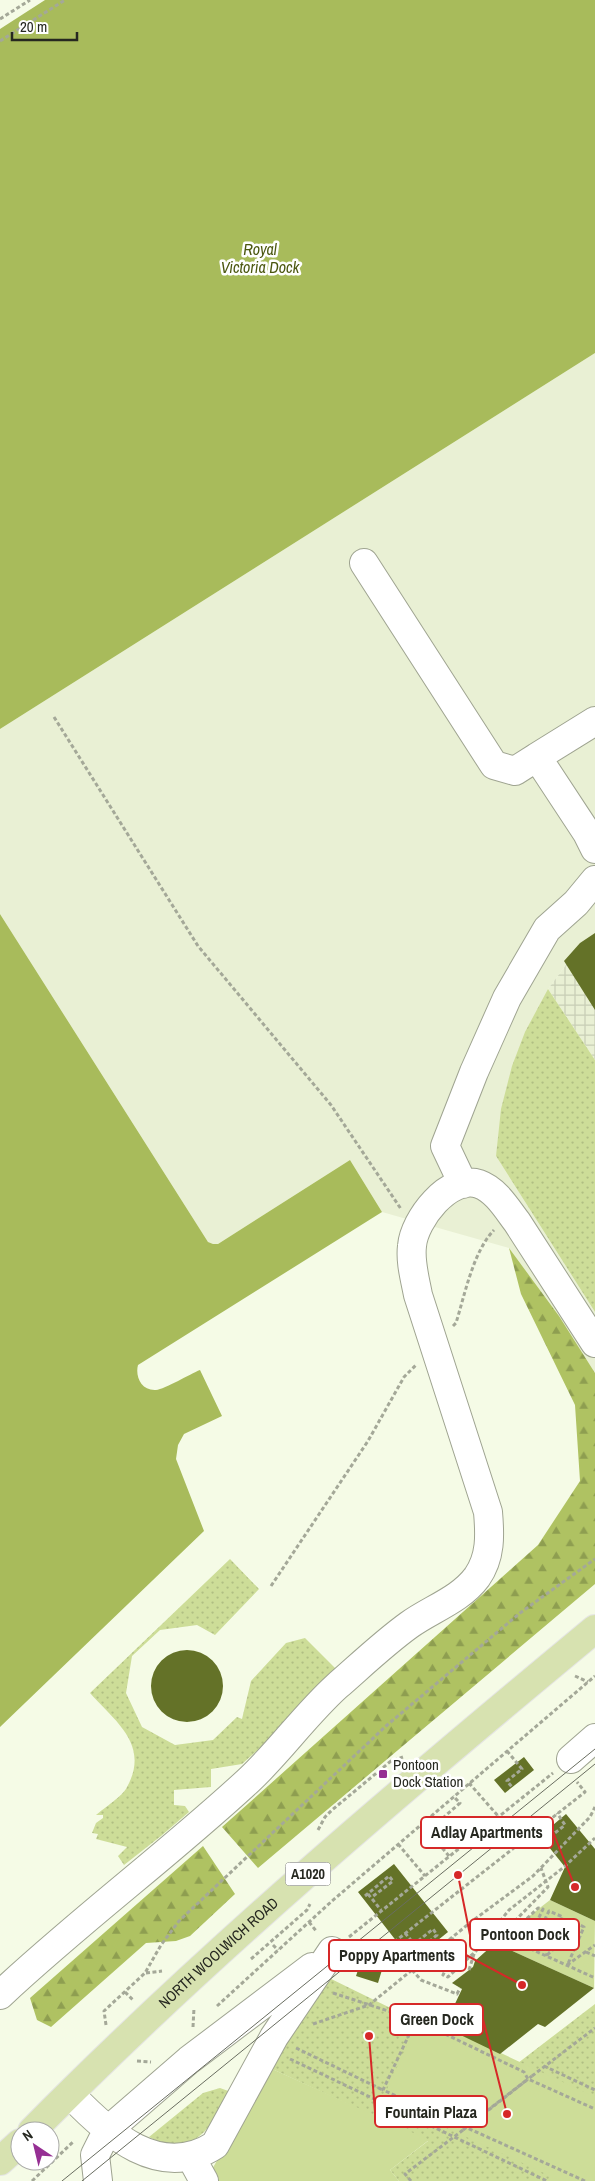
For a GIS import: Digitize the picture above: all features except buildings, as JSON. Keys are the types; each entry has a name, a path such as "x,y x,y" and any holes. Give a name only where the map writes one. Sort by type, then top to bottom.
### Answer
{"main road":[{"name":"NORTH WOOLWICH ROAD","path":"42,2121 234,1939 402,1792 595,1629"},
{"path":"0,2161 10,2152"}],"street":[{"path":"364,563 494,765 515,770 595,721"},
{"path":"537,757 587,833 595,849"},
{"path":"463,1184 445,1146 474,1072 507,998 548,930 576,904 595,880"},
{"path":"0,1995 46,1952 138,1876 250,1778 336,1687 409,1625 456,1597 476,1577 486,1561 490,1545 488,1512 418,1295 412,1268 411,1247 414,1231 430,1206 449,1191 463,1184 479,1184 488,1189 511,1214 595,1343"},
{"path":"567,1762 595,1738"},
{"path":"70,2094 107,2131 142,2160 187,2172 215,2145 274,2038 332,1951 189,2060 107,2131 95,2155 98,2181"}],"path":[{"path":"0,19 30,0"},
{"path":"0,41 65,0"},
{"path":"54,718 198,946 331,1105 414,1231"},
{"path":"271,1586 368,1442 404,1377 435,1347 456,1323 472,1270 489,1235 511,1214"},
{"path":"106,2030 104,2011 145,1973 161,1945 179,1921 386,1726 520,1613 595,1559"},
{"path":"214,2009 398,1844 595,1676 590,1672"},
{"path":"576,1677 588,1682"},
{"path":"507,1751 522,1769 507,1780 512,1787"},
{"path":"567,1762 585,1792 557,1814 379,1954 346,1940 567,1762"},
{"path":"469,1783 499,1817"},
{"path":"450,1856 428,1831 460,1803 453,1796"},
{"path":"274,2038 369,2005 471,1922 534,1876 593,1814 595,1807"},
{"path":"546,1830 551,1836 566,1824 557,1814"},
{"path":"452,1938 457,1945 443,1975 448,1977 476,1951 510,1910 546,1882 595,1838"},
{"path":"398,1844 425,1876"},
{"path":"525,1946 543,1909 538,1908 516,1929 510,1926 548,1887 541,1868"},
{"path":"368,1893 389,1876 393,1881 372,1897"},
{"path":"368,1893 381,1910"},
{"path":"368,1893 375,1901"},
{"path":"530,1948 549,1911 563,1917 546,1956"},
{"path":"471,1922 595,1978"},
{"path":"546,1956 580,1925 584,1927 567,1966"},
{"path":"413,1945 433,1929 437,1935 418,1950"},
{"path":"404,1933 418,1950"},
{"path":"410,1941 418,1950"},
{"path":"273,1945 278,1950"},
{"path":"567,1966 595,1945"},
{"path":"469,1970 476,1951"},
{"path":"586,1952 595,1956"},
{"path":"412,1970 421,1980 457,1994 460,1988"},
{"path":"145,1973 168,1971"},
{"path":"309,1985 416,2020 524,2072 528,2079 595,2109"},
{"path":"125,1992 130,1997"},
{"path":"194,2004 194,2028 200,2021"},
{"path":"383,2090 416,2020"},
{"path":"410,2181 405,2174 595,2028"},
{"path":"274,2038 383,2090 585,2181"},
{"path":"287,2062 288,2059 547,2181"},
{"path":"132,2061 157,2062"},
{"path":"544,2066 595,2090"},
{"path":"466,2127 528,2079"},
{"path":"32,2181 78,2137"}],"shaded area":[{"path":"595,353 595,934 578,949 548,989 496,1156 595,1312 595,1373 559,1316 509,1248 382,1212 350,1160 218,1244 208,1242 0,914 0,729"},
{"path":"595,934 595,1060 548,989 578,949"},
{"path":"548,989 595,1060 595,1312 496,1156 501,1109 512,1066 525,1032"},
{"path":"230,1559 259,1589 215,1635 197,1625 160,1630 132,1656 126,1693 142,1727 175,1745 213,1740 237,1717 242,1719 251,1681 286,1643 305,1638 342,1675 242,1764 211,1769 211,1787 174,1790 174,1805 185,1806 189,1812 124,1865 118,1856 127,1847 96,1839 98,1834 92,1833 96,1823 103,1818 103,1815 96,1815 118,1798 127,1787 133,1772 135,1759 127,1735 90,1693"},
{"path":"550,1900 595,1921 594,1988 495,1943"},
{"path":"319,1973 415,2020 418,2016 518,2063 595,2004 595,2181 399,2181 390,2170 428,2141 270,2068"},
{"path":"416,2026 442,2037 447,2028 595,2097 595,2181 561,2181 383,2098"},
{"path":"270,2068 429,2140 390,2170 399,2181 209,2181 207,2178"},
{"path":"220,2088 231,2092 216,2117 200,2136 190,2142 178,2144 165,2143 149,2137 203,2093"}],"green space":[{"path":"509,1248 559,1316 595,1373 595,1584 258,1868 222,1827 538,1545 580,1481 575,1405 521,1294"},
{"path":"203,1846 235,1894 190,1936 176,1941 146,1943 51,2027 37,2020 30,1998"}],"water":[{"name":"Royal Victoria Dock","path":"45,0 595,0 595,353 0,729 0,29"},
{"path":"0,914 208,1242 218,1244 350,1160 382,1212 138,1365 137,1374 140,1382 151,1390 165,1387 200,1370 222,1416 184,1434 178,1445 176,1459 204,1531 0,1727"}],"tram line":[{"path":"62,2181 595,1749"},
{"path":"82,2181 595,1764"}],"place":[{"name":"Pontoon Dock Station","path":"383,1774"},
{"name":"Pontoon Dock","path":"458,1875"},
{"name":"Adlay Apartments","path":"575,1887"},
{"name":"Poppy Apartments","path":"522,1985"},
{"name":"Fountain Plaza","path":"369,2036"},
{"name":"Green Dock","path":"507,2114"}]}
